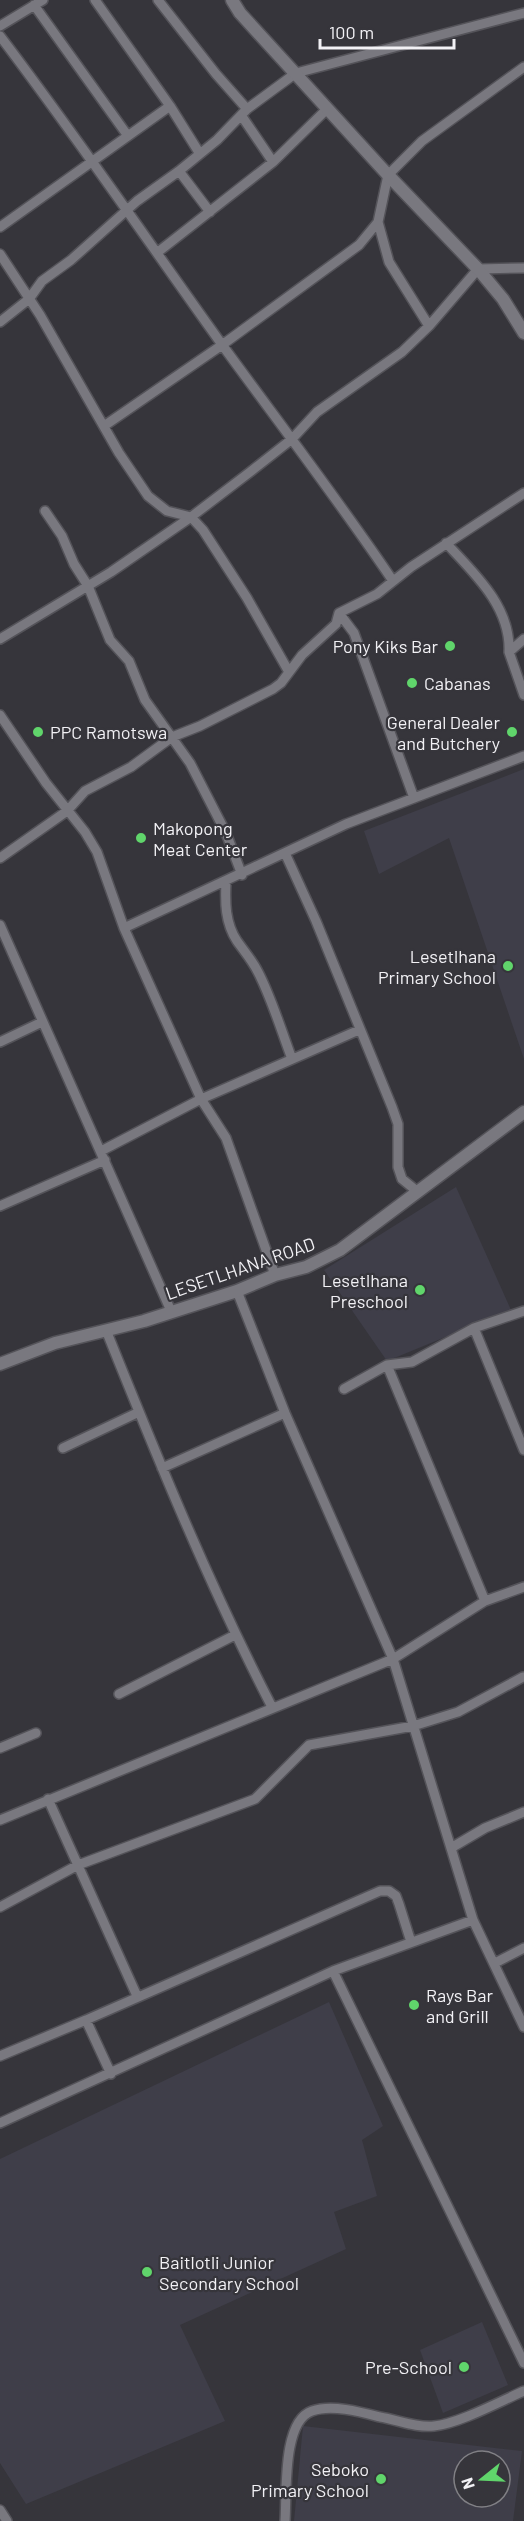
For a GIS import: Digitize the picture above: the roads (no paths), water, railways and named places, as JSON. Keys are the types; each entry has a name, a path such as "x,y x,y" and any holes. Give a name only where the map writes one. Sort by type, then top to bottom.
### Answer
{"street":[{"path":"95,0 170,106 200,154"},
{"path":"158,0 244,112 273,162"},
{"path":"232,0 240,13 327,109 478,269 503,299 524,333"},
{"path":"0,26 38,3 128,136"},
{"path":"0,322 29,298 42,281 71,260 127,210 200,154 244,112 296,73 524,13"},
{"path":"0,36 158,252 222,345 347,512 393,581"},
{"path":"429,326 389,262 378,222 388,175 422,141 524,67"},
{"path":"0,227 170,106"},
{"path":"158,252 273,162 327,109"},
{"path":"179,171 210,212"},
{"path":"104,426 222,345 359,245 378,222"},
{"path":"0,254 148,496 167,511 191,517 218,551 289,672"},
{"path":"0,639 88,586 191,517 292,439 317,412 402,352 429,326 478,269 524,268"},
{"path":"0,858 67,811 85,791 131,767 172,737 200,726 281,683 302,655 336,624 339,613 377,594 446,543 524,494"},
{"path":"45,511 62,536 74,564 88,586 110,640 129,661 145,700 190,763 210,801 242,875"},
{"path":"446,543 491,593 510,634 509,652 524,695"},
{"path":"339,613 354,633 414,798"},
{"path":"509,652 524,639"},
{"path":"0,715 97,852 124,928 201,1099 226,1138 274,1275"},
{"path":"124,928 242,875 346,824 524,756"},
{"path":"285,853 316,921 359,1030 381,1076 398,1124 398,1167 402,1179 418,1192"},
{"path":"226,882 225,903 229,924 236,940 249,955 258,972 292,1059"},
{"path":"0,925 171,1311"},
{"path":"0,1042 42,1022"},
{"path":"101,1150 201,1099 359,1030"},
{"name":"LESETLHANA ROAD","path":"0,1364 55,1343 171,1311 237,1291 274,1275 306,1267 340,1250 524,1112"},
{"path":"0,1206 105,1160"},
{"path":"237,1291 285,1413 393,1659 473,1920 524,2027"},
{"path":"344,1389 387,1365 412,1362 474,1328 524,1311"},
{"path":"474,1328 524,1450"},
{"path":"106,1330 162,1468 235,1635 272,1707"},
{"path":"387,1365 485,1601"},
{"path":"63,1448 139,1412"},
{"path":"162,1468 285,1413"},
{"path":"0,1820 393,1659 485,1601 524,1587"},
{"path":"119,1694 235,1635"},
{"path":"0,1907 78,1864 255,1799 309,1745 413,1726 465,1709 523,1677"},
{"path":"0,1748 36,1733"},
{"path":"48,1799 137,1996"},
{"path":"451,1848 485,1828 524,1812"},
{"path":"0,2056 386,1890 396,1896 411,1942"},
{"path":"0,2123 333,1971 473,1920"},
{"path":"495,1964 524,1948"},
{"path":"333,1971 524,2363"},
{"path":"86,2020 111,2074"},
{"path":"285,2521 291,2438 296,2425 310,2411 330,2408 380,2416 418,2426 435,2426 454,2421 524,2391"},
{"path":"0,2510 8,2521"}],"place":[{"name":"Pony Kiks Bar","path":"450,646"},
{"name":"Cabanas","path":"412,683"},
{"name":"PPC Ramotswa","path":"38,732"},
{"name":"General Dealer and Butchery","path":"512,732"},
{"name":"Makopong Meat Center","path":"141,838"},
{"name":"Lesetlhana Primary School","path":"508,966"},
{"name":"Lesetlhana Preschool","path":"420,1290"},
{"name":"Rays Bar and Grill","path":"414,2005"},
{"name":"Baitlotli Junior Secondary School","path":"147,2272"},
{"name":"Pre-School","path":"464,2367"},
{"name":"Seboko Primary School","path":"381,2479"}]}
